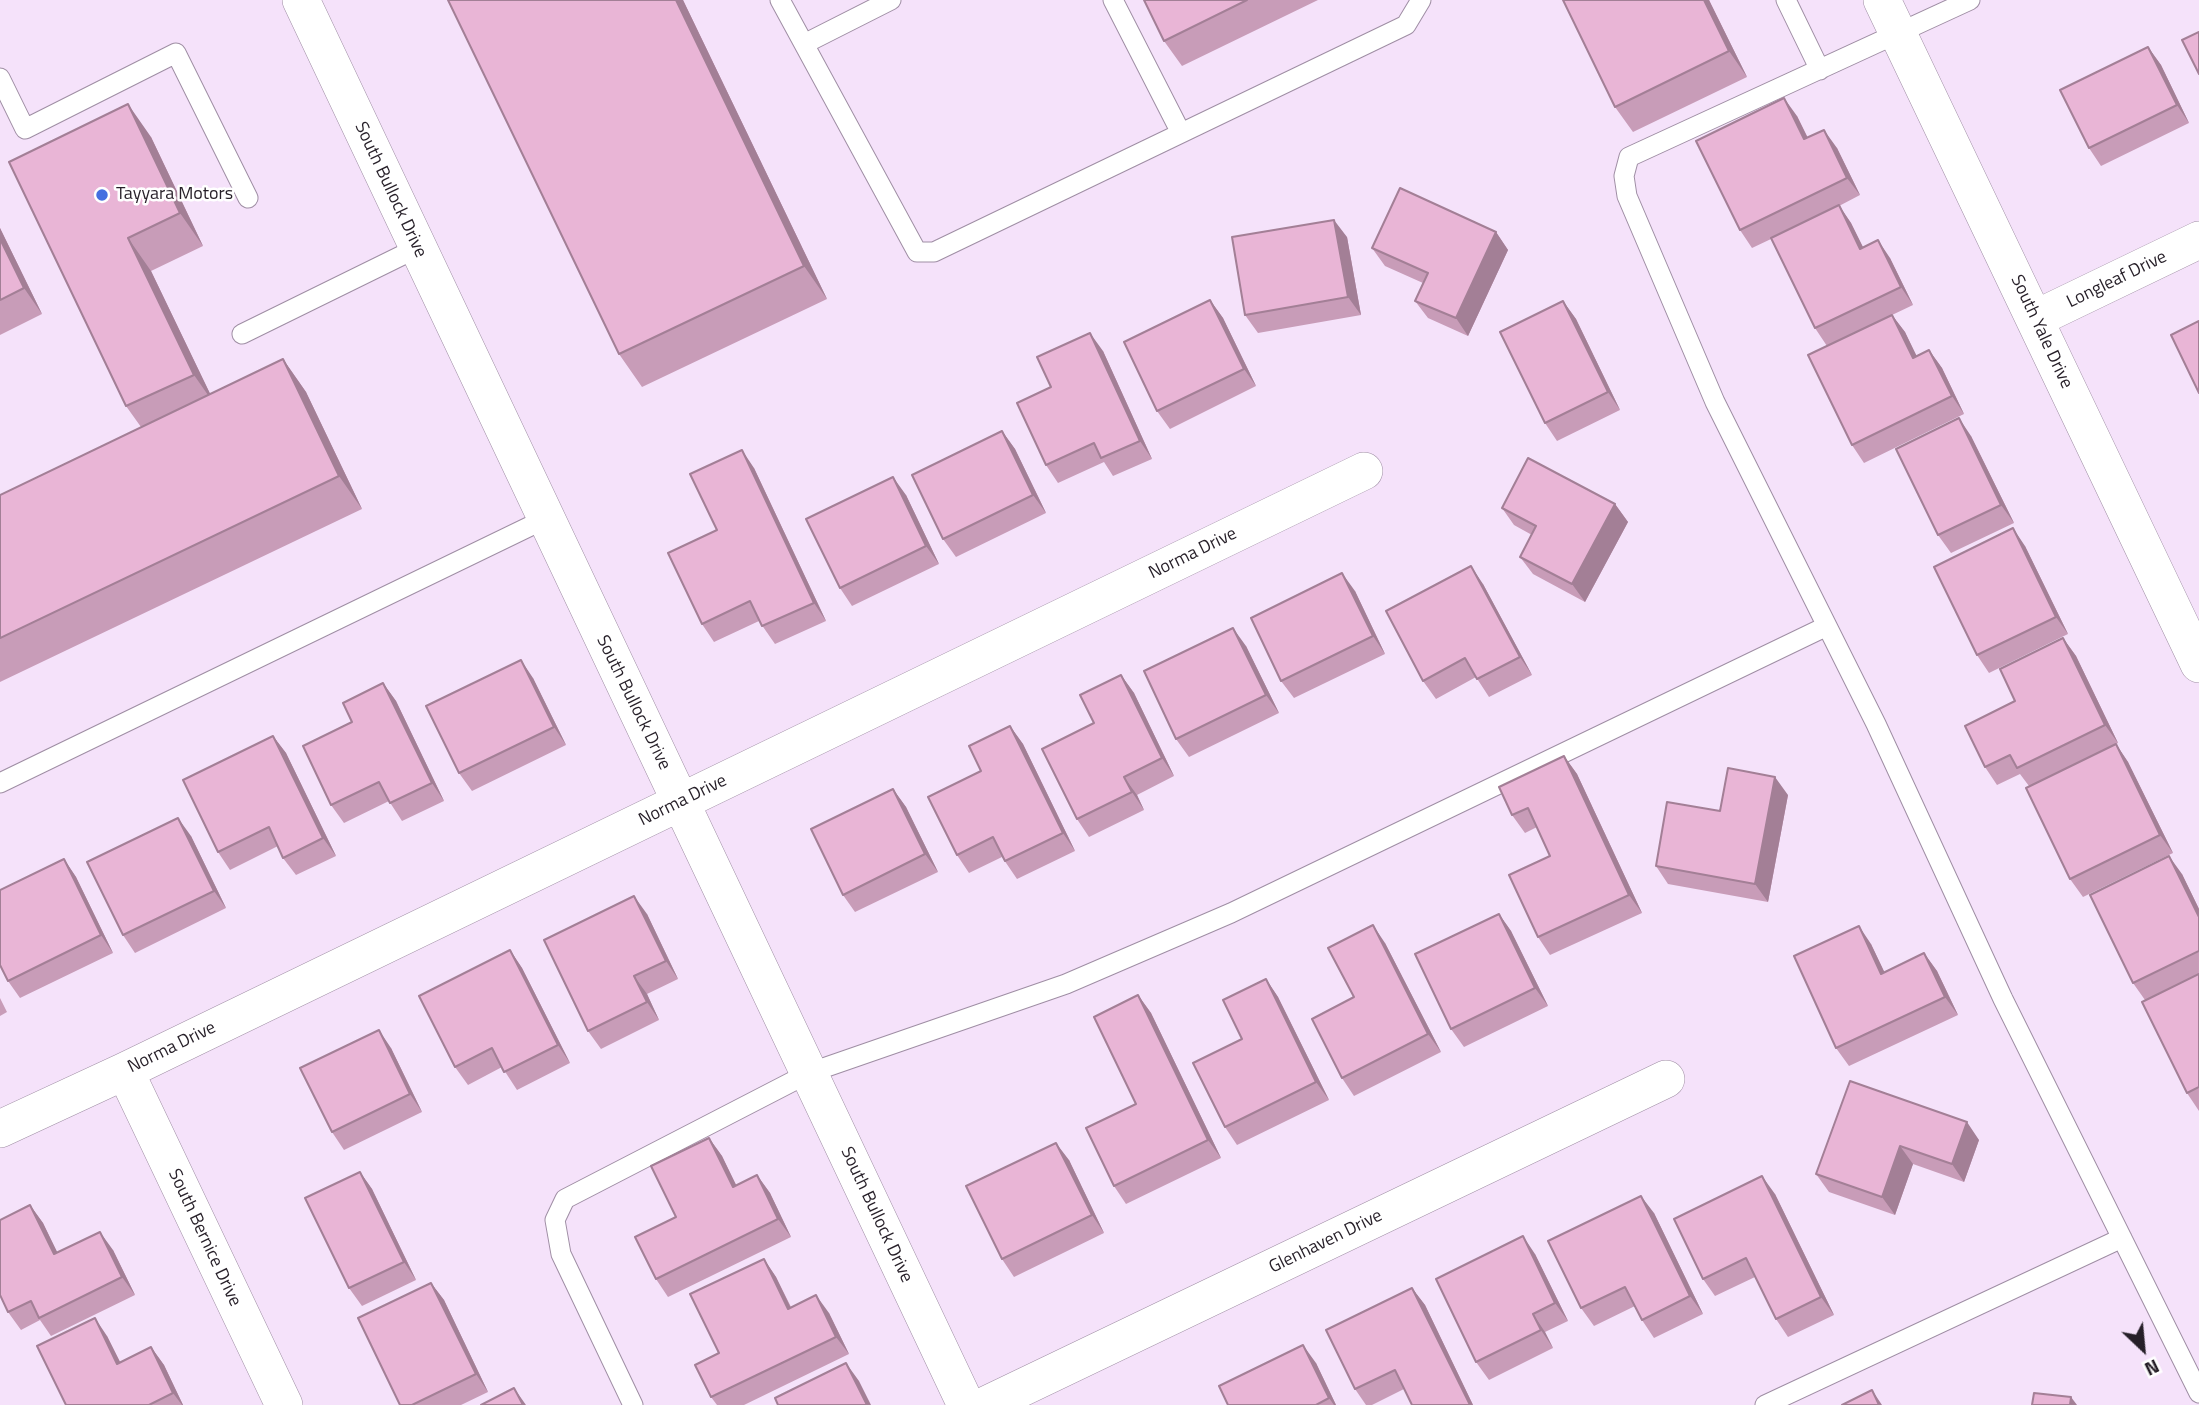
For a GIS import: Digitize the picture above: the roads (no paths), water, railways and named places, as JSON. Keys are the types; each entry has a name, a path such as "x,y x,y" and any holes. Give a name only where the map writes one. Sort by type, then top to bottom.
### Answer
{"street":[{"name":"South Bullock Drive","path":"301,0 965,1405"},
{"name":"South Yale Drive","path":"1882,0 2199,664"},
{"name":"Longleaf Drive","path":"2035,319 2199,240"},
{"name":"Norma Drive","path":"0,1129 1364,471"},
{"name":"South Bernice Drive","path":"125,1071 284,1405"},
{"name":"Glenhaven Drive","path":"986,1405 1666,1080"}],"lane":[{"path":"780,0 917,252 934,252 1406,25 1421,0"},
{"path":"804,44 891,0"},
{"path":"1113,0 1181,133"},
{"path":"1786,0 1820,70"},
{"path":"1970,0 1629,157 1624,176 1628,197 1715,402 1876,724 2003,999 2199,1393"},
{"path":"0,78 25,129 176,53 248,198"},
{"path":"242,334 418,248"},
{"path":"0,783 545,519"},
{"path":"633,1405 561,1254 555,1220 565,1199 809,1073 1066,984 1231,914 1827,626"},
{"path":"1765,1405 2122,1238"}],"place":[{"name":"Tayyara Motors","path":"102,195"}]}
